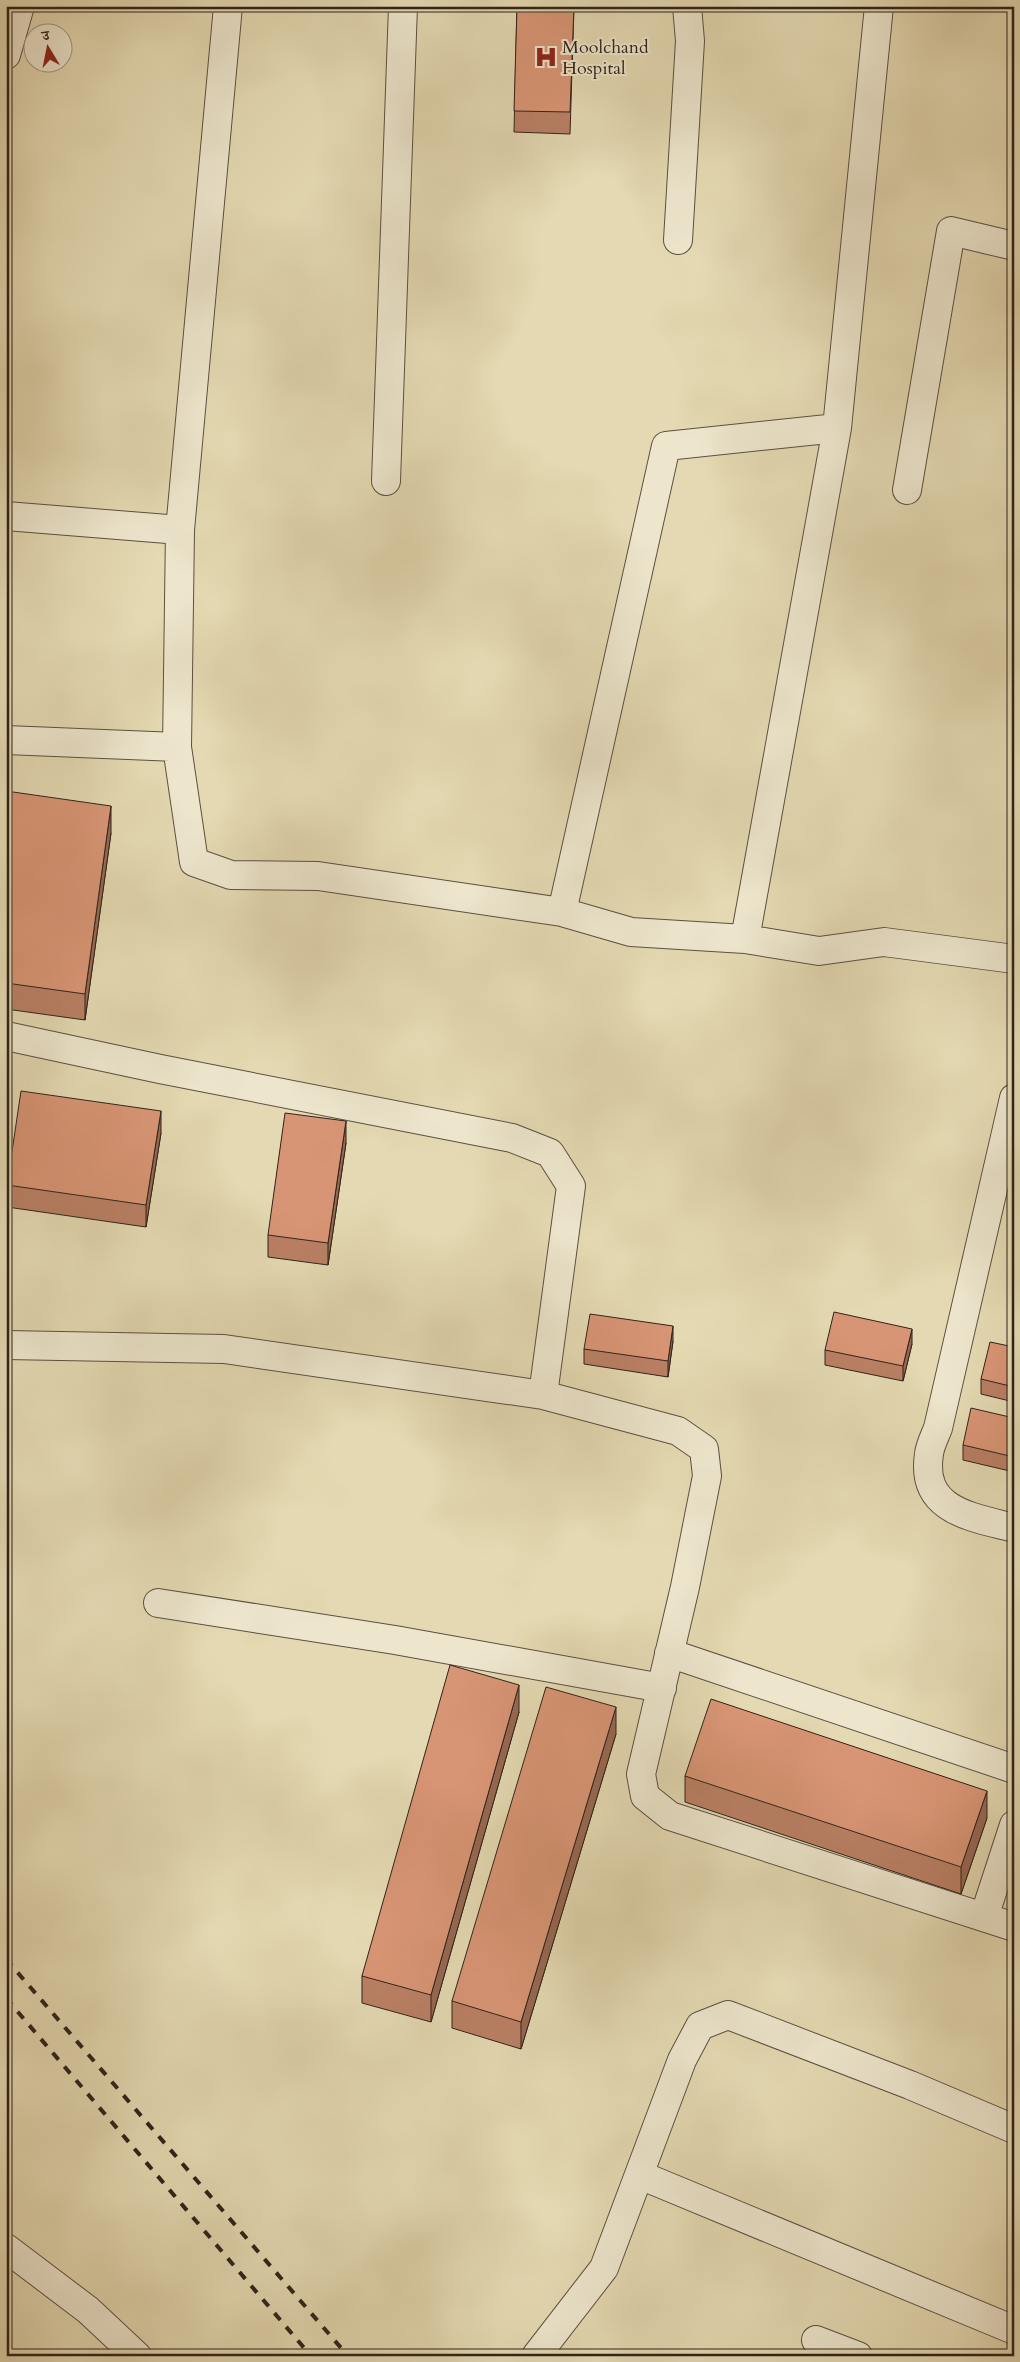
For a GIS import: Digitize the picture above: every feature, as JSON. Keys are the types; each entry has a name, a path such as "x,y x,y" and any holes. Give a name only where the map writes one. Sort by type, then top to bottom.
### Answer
{"street":[{"path":"6,55 20,6"},
{"path":"228,6 180,530 177,747 194,862 231,875 318,876 562,912 631,932 745,939 819,951 884,942 1014,959"},
{"path":"386,481 403,6"},
{"path":"678,240 690,41 687,6"},
{"path":"745,939 837,428 879,6"},
{"path":"907,490 951,231 1014,246"},
{"path":"562,912 666,446 837,428"},
{"path":"6,516 180,530"},
{"path":"6,740 177,747"},
{"path":"6,1036 188,1075 512,1138 550,1153 571,1186 543,1395"},
{"path":"1014,1098 938,1428 929,1453 930,1479 936,1498 963,1514 1014,1528"},
{"path":"6,1345 224,1349 543,1395 678,1431 704,1449 707,1476 662,1688 641,1774 645,1796 670,1816 1014,1927"},
{"path":"158,1603 395,1640 662,1688"},
{"path":"669,1653 1014,1769"},
{"path":"984,1917 1014,1825"},
{"path":"536,2356 604,2268 682,2060 700,2026 728,2015 901,2082 1014,2129"},
{"path":"640,2174 1014,2330"},
{"path":"6,2248 88,2310 137,2356"},
{"path":"816,2340 858,2356"}],"building":[{"path":"517,6 574,6 570,112 514,111"},
{"path":"6,791 111,806 85,994 6,983"},
{"path":"21,1091 161,1111 146,1205 7,1185"},
{"path":"285,1113 346,1121 328,1243 268,1235"},
{"path":"834,1312 912,1329 903,1366 825,1350"},
{"path":"590,1314 673,1326 668,1361 584,1349"},
{"path":"990,1342 1014,1347 1014,1387 981,1379"},
{"path":"971,1408 1014,1418 1014,1457 963,1445"},
{"path":"450,1665 519,1685 431,1995 362,1976"},
{"path":"546,1687 616,1707 521,2022 452,2001"},
{"path":"711,1699 987,1791 961,1867 685,1776"}],"railway":[{"path":"6,1959 348,2356"},
{"path":"6,1998 311,2356"}],"place":[{"name":"Moolchand Hospital","path":"546,57"}]}
